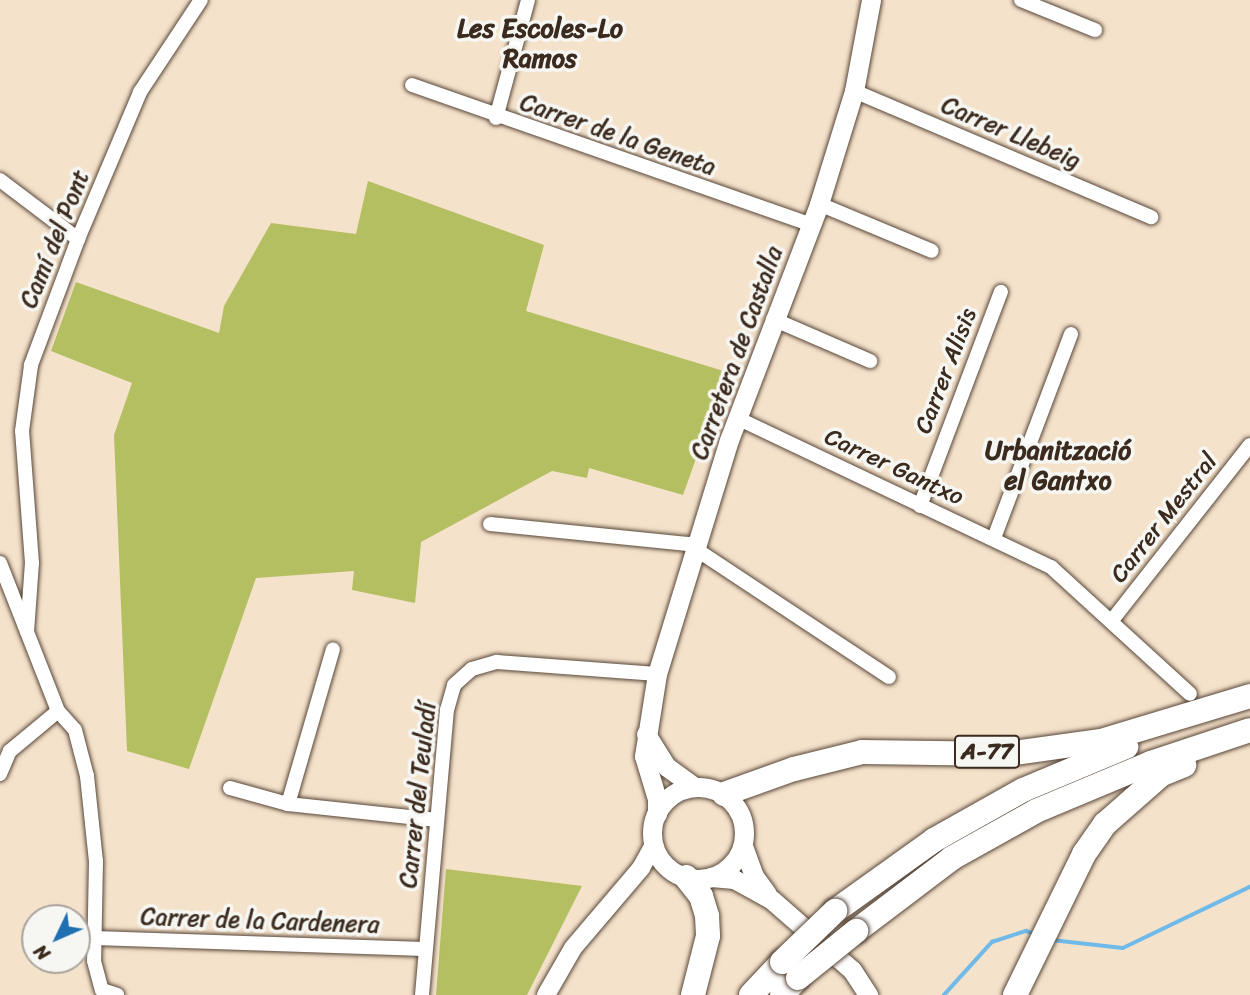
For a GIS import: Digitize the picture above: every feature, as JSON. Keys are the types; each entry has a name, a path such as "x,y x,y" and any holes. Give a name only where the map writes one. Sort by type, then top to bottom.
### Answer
{"highway":[{"name":"A-77","path":"723,794 794,769 862,752 1006,754 1101,741 1250,696"},
{"name":"A-77","path":"788,978 835,911 934,840 1023,790 1121,748 1250,706"},
{"name":"A-77","path":"751,995 788,978 856,931 952,858 1037,811 1151,763 1250,730"},
{"path":"1015,995 1062,897 1105,824 1132,798 1162,775 1250,738"},
{"path":"693,995 708,936 707,916 698,877"}],"main road":[{"name":"Carretera de Castalla","path":"657,814 657,799 644,756 646,728 657,674 737,418 819,204 854,91 872,0"},
{"path":"646,728 667,767 695,787 723,794 742,817 743,846 754,876 772,900 852,970 868,995"},
{"path":"695,787 672,795 657,814 657,852 698,877 734,879 772,900"},
{"path":"698,877 724,871 743,846"}],"street":[{"name":"Camí del Pont","path":"117,995 102,990 94,961 96,861 87,776 75,730 58,711 27,632 32,563 22,431 31,365 78,239 140,92 201,0"},
{"path":"496,118 528,0"},
{"path":"1021,0 1095,30"},
{"name":"Carrer de la Geneta","path":"412,85 496,118 810,224"},
{"name":"Carrer Llebeig","path":"854,91 1151,218"},
{"path":"0,180 78,239"},
{"path":"819,204 932,251"},
{"name":"Carrer Alisis","path":"920,506 1000,292"},
{"path":"773,319 870,361"},
{"path":"994,538 1071,334"},
{"name":"Carrer Gantxo","path":"737,418 1051,567 1113,619 1190,694"},
{"name":"Carrer Mestral","path":"1113,619 1250,445"},
{"path":"490,524 688,544 889,677"},
{"path":"0,563 27,632"},
{"path":"288,804 333,649"},
{"name":"Carrer del Teuladí","path":"422,995 447,710 454,685 472,669 498,662 657,674"},
{"path":"0,774 10,751 58,711"},
{"path":"230,788 288,804 437,820"},
{"path":"546,995 596,916 657,852"},
{"name":"Carrer de la Cardenera","path":"94,938 425,948"}],"green space":[{"path":"368,181 544,245 526,311 727,372 683,495 589,468 587,478 552,471 421,542 415,603 352,590 354,571 256,578 189,769 127,751 114,435 132,383 51,351 76,282 219,333 224,306 271,223 356,234"},
{"path":"446,869 582,886 527,995 436,995"}],"waterway":[{"path":"1052,940 1123,948 1250,887"},
{"path":"944,995 992,942 1026,931 1035,934"}],"district":[{"name":"Les Escoles-Lo Ramos","path":"540,44"},
{"name":"Urbanització el Gantxo","path":"1058,466"}]}
